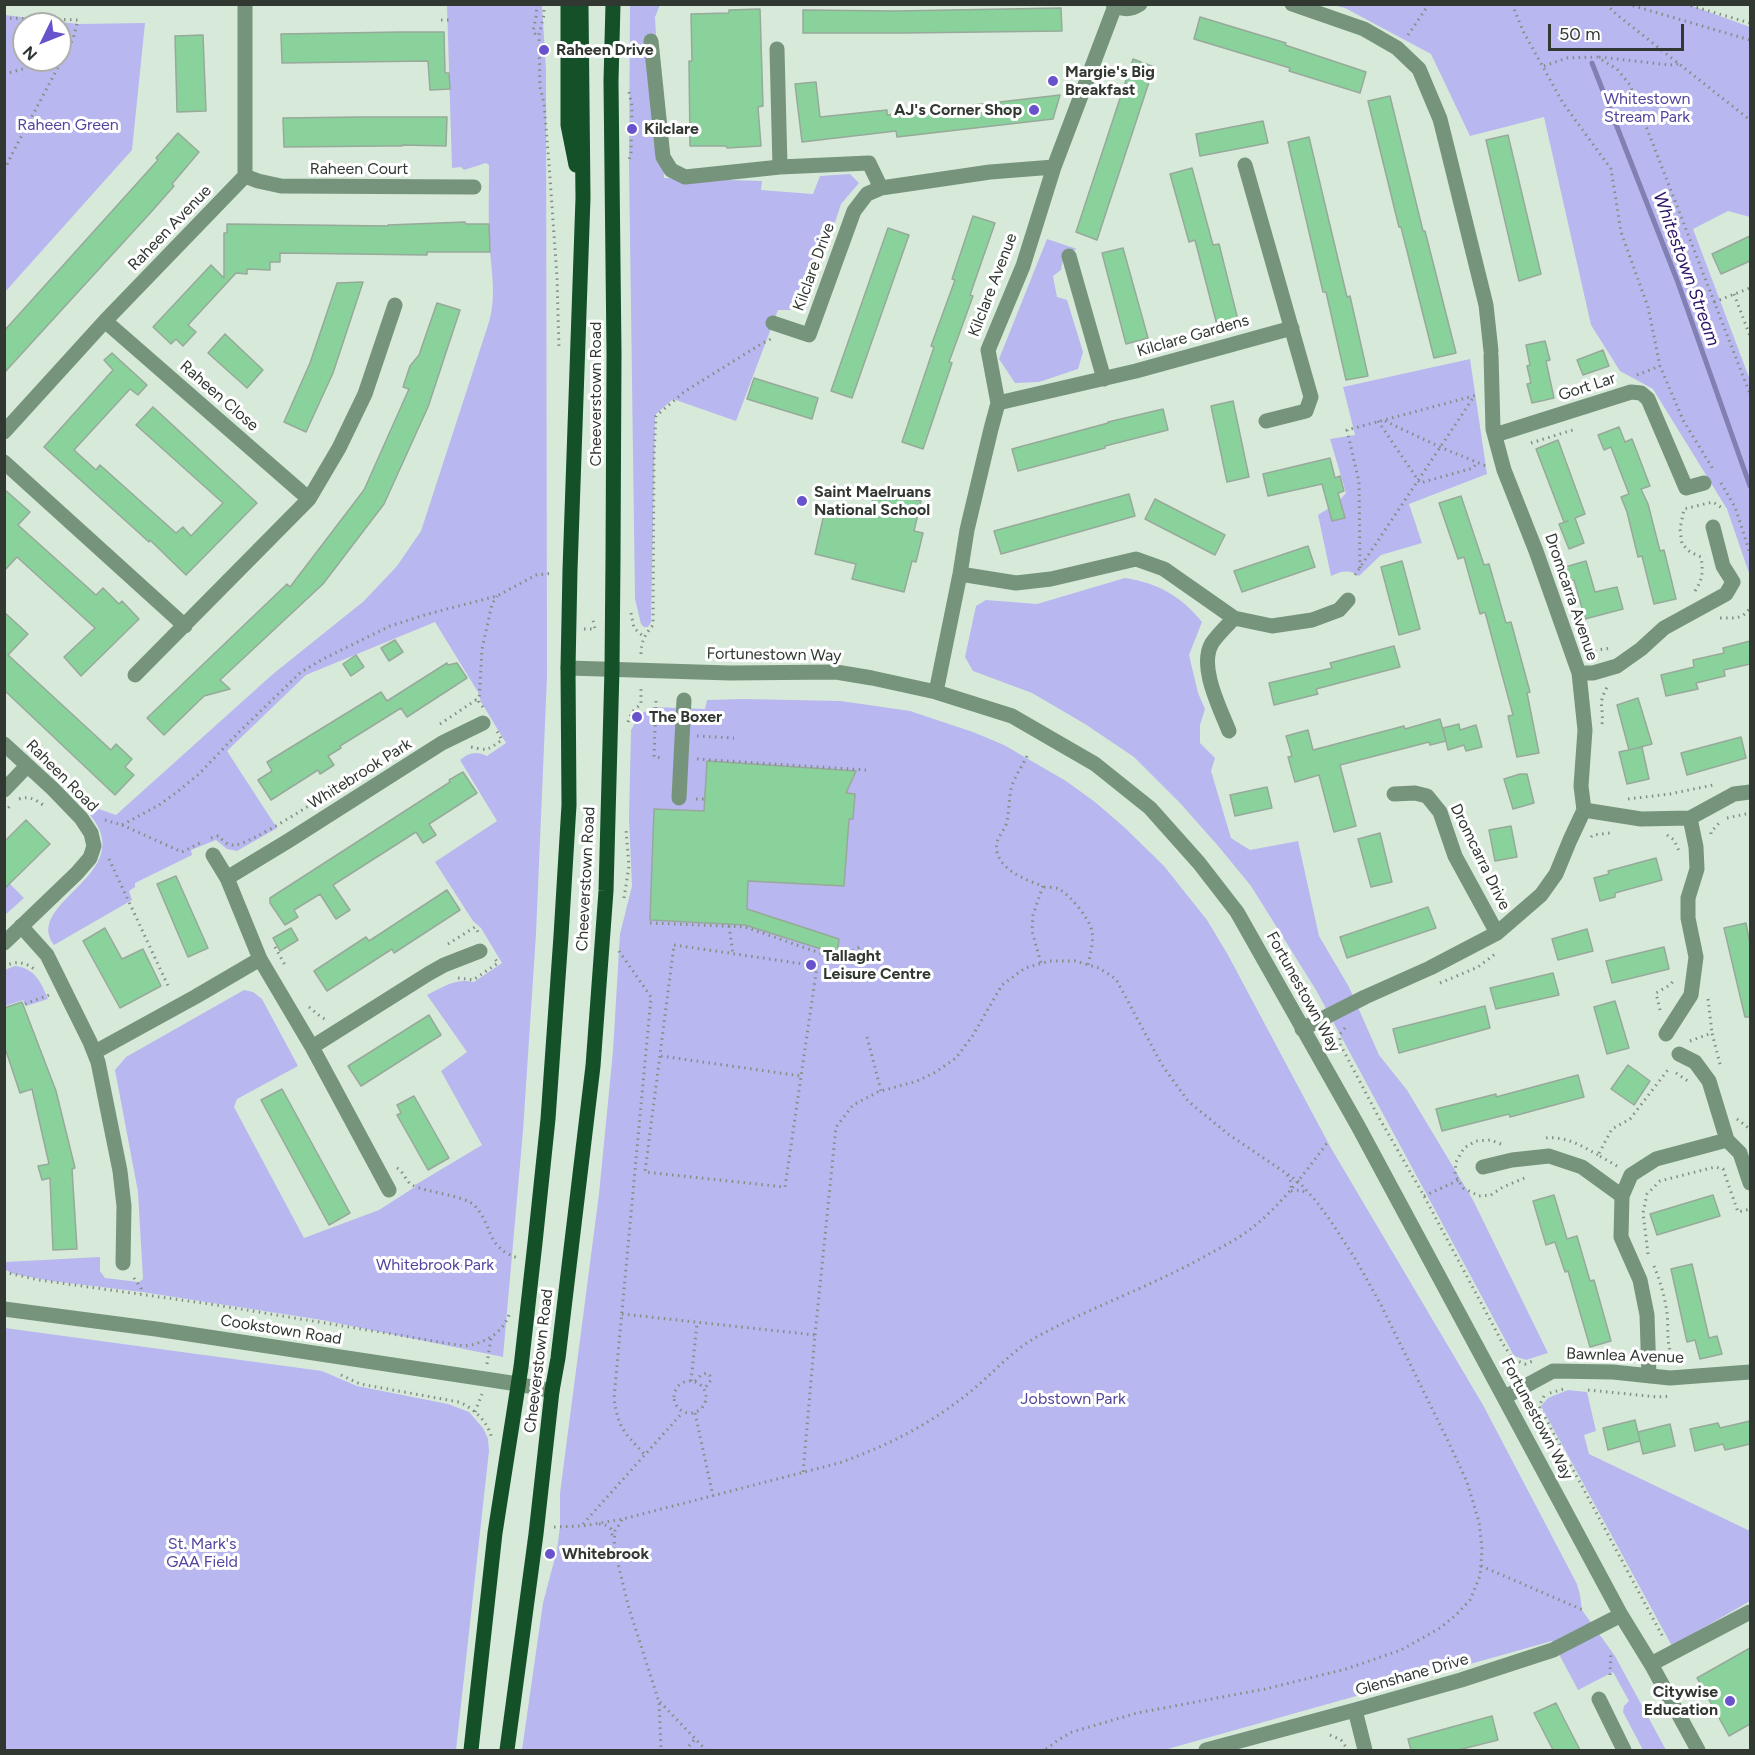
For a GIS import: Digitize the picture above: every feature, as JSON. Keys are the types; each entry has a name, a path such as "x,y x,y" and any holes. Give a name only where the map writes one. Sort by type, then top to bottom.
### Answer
{"main road":[{"path":"568,4 568,125 583,198"},
{"name":"Cheeverstown Road","path":"471,1750 495,1533 518,1384 548,1119 561,936 569,805 568,629 583,198 581,4"},
{"name":"Cheeverstown Road","path":"507,1750 536,1534 593,1066 606,891 612,669 613,4"}],"street":[{"path":"245,4 245,176"},
{"path":"1114,5 1129,9 1140,4"},
{"name":"Dromcarra Avenue","path":"1292,4 1364,29 1397,48 1419,69 1440,119 1486,305 1491,353 1493,429 1504,470 1536,550 1579,673 1585,730 1581,786 1584,810 1556,874 1541,895 1497,933 1430,968 1302,1029"},
{"name":"Kilclare Avenue","path":"936,692 967,530 998,404 988,350 1023,266 1054,167 1114,5"},
{"path":"651,41 663,157 671,170 685,177 780,167 869,163 880,188 990,172 1054,167"},
{"path":"777,49 780,167"},
{"path":"1245,165 1311,397 1306,411 1266,421"},
{"name":"Raheen Court","path":"245,176 258,182 281,186 474,187"},
{"name":"Raheen Avenue","path":"4,432 105,321 245,176"},
{"name":"Kilclare Drive","path":"773,323 808,335 854,211 867,194 880,188"},
{"path":"1070,256 1104,379"},
{"path":"135,675 309,499 339,448 365,394 395,305"},
{"name":"Raheen Close","path":"105,321 309,499"},
{"name":"Kilclare Gardens","path":"998,404 1104,379 1292,328"},
{"name":"Gort Lar","path":"1495,435 1631,392 1641,393 1648,399 1686,488 1704,483"},
{"path":"4,462 185,626"},
{"path":"1579,673 1593,673 1617,666 1641,649 1664,628 1726,594 1732,582 1723,566 1713,527"},
{"path":"960,574 1016,583 1051,579 1136,559 1164,569 1234,618 1272,626 1312,620 1339,610 1348,600"},
{"path":"1229,730 1211,683 1207,663 1211,644 1234,618"},
{"name":"Fortunestown Way","path":"568,668 709,672 836,672 936,692 1012,716 1095,764 1150,808 1199,863 1237,912 1364,1137 1621,1615 1698,1750"},
{"path":"679,798 674,758 682,734 684,700"},
{"name":"Whitebrook Park","path":"227,878 442,743 487,720"},
{"name":"Raheen Road","path":"4,744 81,818 92,833 94,846 90,858 4,943"},
{"path":"4,790 27,766"},
{"path":"1584,810 1641,819 1690,818 1734,795 1750,792"},
{"name":"Dromcarra Drive","path":"1394,794 1415,793 1427,796 1440,812 1455,856 1497,933"},
{"path":"1666,1034 1691,995 1696,957 1688,918 1688,898 1697,869 1696,847 1690,818"},
{"path":"213,855 227,878 261,959 312,1047 389,1190"},
{"path":"21,926 47,955 94,1052 120,1171 124,1206 123,1263"},
{"path":"312,1047 428,974 484,947"},
{"path":"94,1052 195,998 261,959"},
{"path":"1679,1053 1695,1062 1709,1081 1727,1140 1740,1152 1750,1183"},
{"path":"1649,1376 1647,1315 1640,1280 1621,1237 1622,1196 1631,1175 1656,1159 1727,1140"},
{"path":"1483,1167 1549,1155 1582,1167 1622,1196"},
{"name":"Cookstown Road","path":"4,1309 156,1329 552,1391"},
{"name":"Bawnlea Avenue","path":"1505,1397 1553,1371 1613,1372 1670,1378 1750,1372"},
{"path":"1651,1665 1750,1612"},
{"name":"Glenshane Drive","path":"1206,1750 1461,1680 1553,1650 1621,1615"},
{"path":"1599,1699 1624,1750"},
{"path":"1355,1710 1365,1750"}],"path":[{"path":"537,4 533,31 539,35"},
{"path":"544,4 539,35 540,87 544,103 549,164 560,357"},
{"path":"1403,41 1429,4"},
{"path":"1512,4 1563,103 1611,169 1621,232 1648,307 1660,366 1683,420 1735,507 1750,553"},
{"path":"1606,4 1750,120"},
{"path":"1627,4 1750,40"},
{"path":"1685,4 1750,23"},
{"path":"4,18 78,20 73,39 4,171"},
{"path":"441,20 451,20"},
{"path":"1544,66 1567,58 1597,57 1670,65 1680,63"},
{"path":"1597,57 1617,69 1629,85 1750,394"},
{"path":"1714,302 1750,288"},
{"path":"1734,294 1750,336"},
{"path":"644,637 653,625 656,416 684,392 772,339"},
{"path":"1634,377 1660,366"},
{"path":"1360,568 1359,482 1347,430 1479,395"},
{"path":"1356,575 1474,396"},
{"path":"1384,420 1488,467"},
{"path":"1378,421 1420,483 1473,468 1477,463"},
{"path":"1527,444 1580,427"},
{"path":"1692,595 1697,590 1703,576 1702,560 1701,556 1690,552 1682,544 1680,529 1684,509 1713,502 1722,508"},
{"path":"122,825 159,805 199,774 301,672 325,658 390,626 496,596 536,575 570,570"},
{"path":"469,747 486,750 502,740 487,720 479,702 482,649 492,604 496,596"},
{"path":"1716,619 1736,619 1746,615 1750,608"},
{"path":"568,629 595,629 593,620 612,619"},
{"path":"1583,645 1591,651 1618,646"},
{"path":"1602,728 1600,700 1608,686"},
{"path":"433,728 476,700 479,702"},
{"path":"656,701 654,757 866,770"},
{"path":"682,734 734,738"},
{"path":"1028,756 1017,773 1011,789 1006,828 997,841 997,855 1009,870 1027,881 1059,889 1085,916 1092,929 1088,965"},
{"path":"105,820 122,825 182,852 218,836 229,844 238,845 278,824 353,778"},
{"path":"1622,800 1714,784"},
{"path":"4,812 14,802 24,798 36,800 48,810"},
{"path":"1711,838 1710,832 1722,820 1750,813"},
{"path":"1588,839 1593,835 1614,833"},
{"path":"1663,834 1669,835 1674,840 1679,852"},
{"path":"108,859 169,988"},
{"path":"1041,963 1032,931 1033,915 1044,886"},
{"path":"650,923 746,927 837,959 860,947"},
{"path":"729,926 733,954"},
{"path":"442,948 475,927 484,947 498,963 473,980 455,979"},
{"path":"271,940 289,972"},
{"path":"674,945 733,954 817,966 785,1187 645,1172 674,945"},
{"path":"616,949 651,997 614,1398 621,1429 645,1455"},
{"path":"1440,984 1478,967 1502,949"},
{"path":"803,1473 836,1127 853,1105 881,1091 917,1081 956,1058 973,1035 1002,985 1025,968 1050,961 1075,961 1099,968 1116,979 1162,1065 1188,1101 1228,1134 1299,1182 1311,1195 1356,1260 1467,1482 1479,1522 1481,1566 1480,1576 1470,1600 1456,1615 1440,1628 1401,1650 1346,1669 1265,1689 1137,1713 1072,1732 1045,1750"},
{"path":"4,967 15,962 22,962 33,968 40,977"},
{"path":"1666,1034 1656,993 1670,985 1679,976"},
{"path":"45,987 51,1001"},
{"path":"1708,990 1712,1033"},
{"path":"26,1004 49,995"},
{"path":"308,1006 321,1017 328,1019"},
{"path":"1350,1024 1343,1029 1340,1044 1503,1344 1513,1359 1525,1364 1536,1360"},
{"path":"867,1037 881,1091"},
{"path":"661,1056 801,1076"},
{"path":"1598,1155 1612,1129 1630,1119 1669,1068 1692,1084"},
{"path":"1544,1138 1553,1137 1575,1142 1620,1168"},
{"path":"1509,1143 1502,1145 1490,1140 1476,1141 1464,1148 1456,1162 1455,1174 1463,1188 1479,1196 1491,1195 1531,1175"},
{"path":"554,1527 582,1526 623,1519 839,1464 903,1437 969,1392 1032,1340 1190,1265 1252,1228 1299,1182 1330,1141"},
{"path":"393,1167 400,1169 410,1184 472,1203 494,1243 518,1260 519,1251"},
{"path":"1679,1362 1674,1359 1669,1348 1667,1311 1657,1273 1647,1252 1643,1213 1647,1194 1660,1181 1715,1167 1723,1169 1738,1212 1750,1209"},
{"path":"1286,1174 1298,1176 1307,1170"},
{"path":"1304,1187 1302,1182 1307,1170"},
{"path":"1286,1174 1292,1186 1287,1194"},
{"path":"1424,1196 1459,1180"},
{"path":"1287,1194 1300,1190 1311,1195"},
{"path":"4,1272 39,1280 231,1307 464,1346 476,1345 488,1340 499,1331 510,1311"},
{"path":"134,1278 141,1288 140,1294"},
{"path":"622,1314 815,1335"},
{"path":"691,1381 697,1322"},
{"path":"696,1381 707,1373 710,1376 710,1383 704,1389"},
{"path":"339,1374 360,1384 470,1406 489,1429 492,1443"},
{"path":"691,1381 696,1381 704,1389 705,1404 695,1412 683,1412 677,1407 674,1399 675,1392 679,1385 691,1381"},
{"path":"1568,1388 1543,1396 1539,1406 1672,1653"},
{"path":"1579,1389 1658,1397 1676,1396"},
{"path":"582,1526 683,1412"},
{"path":"695,1412 713,1496"},
{"path":"614,1547 615,1531 623,1519"},
{"path":"597,1523 611,1529 628,1605 659,1702 662,1750"},
{"path":"1481,1566 1583,1610"},
{"path":"1610,1675 1611,1651"},
{"path":"659,1702 706,1750"},
{"path":"1326,1735 1332,1735 1341,1740 1347,1750"},
{"path":"689,1746 695,1739"}],"green space":[{"name":"Whitestown Stream Park","path":"1687,4 1750,27 1750,217 1728,211 1693,229 1750,380 1750,576 1727,509 1653,389 1620,371 1591,325 1544,117 1470,136 1431,54 1345,8 1333,5"},
{"name":"Whitebrook Park","path":"447,5 542,5 546,70 547,677 536,934 523,1131 503,1357 322,1320 142,1292 52,1281 14,1274 4,1269 5,1262 100,1257 100,1271 105,1278 139,1282 143,1279 138,1192 115,1070 126,1057 244,990 253,992 262,999 298,1066 237,1099 234,1107 304,1238 379,1210 415,1185 482,1145 441,1071 467,1052 427,995 455,982 474,982 502,963 481,928 473,921 435,862 497,821 460,760 473,753 487,756 506,743 435,622 306,675 227,751 277,828 237,851 227,849 216,840 191,850 192,855 135,883 135,887 129,891 132,900 54,945 48,929 53,915 92,871 101,854 101,836 90,815 96,808 116,815 273,674 364,601 397,566 421,531 489,322 493,296 489,230 489,165 486,163 464,170 461,167 452,168"},
{"path":"630,5 660,5 655,17 664,178 762,181 761,190 813,194 820,176 850,174 859,183 841,204 806,310 778,310 736,421 673,399 655,415 651,622 648,627 641,624 635,599 629,164"},
{"name":"Raheen Green","path":"5,15 12,16 12,72 72,72 72,23 145,23 132,150 5,292"},
{"path":"1047,239 1077,249 1064,254 1061,270 1053,276 1057,297 1067,300 1083,352 1078,369 1039,382 1015,383 999,359"},
{"path":"1470,359 1487,474 1409,504 1422,543 1381,555 1359,576 1352,572 1345,572 1331,576 1318,515 1337,503 1346,493 1330,439 1355,435 1343,387"},
{"path":"1125,578 1148,583 1168,592 1186,605 1202,622 1189,655 1198,693 1205,709 1200,725 1200,743 1215,758 1211,771 1231,838 1250,850 1298,841 1319,936 1349,987 1379,1055 1407,1090 1473,1200 1548,1353 1526,1360 1514,1356 1316,990 1251,886 1219,847 1181,804 1134,757 1085,724 1032,693 973,671 965,657 976,606 986,600 1037,604"},
{"name":"Jobstown Park","path":"707,700 841,701 910,711 973,732 1004,745 1066,781 1124,827 1164,866 1207,920 1228,955 1331,1148 1483,1405 1577,1584 1582,1610 1615,1656 1666,1750 1643,1750 1623,1712 1624,1706 1629,1701 1613,1672 1578,1690 1552,1641 1164,1750 522,1750 543,1603 557,1550 560,1527 560,1493 599,1194 613,1051 620,934 632,886 629,819 631,730 639,716 652,710 652,707 705,709"},
{"path":"5,879 24,898 5,915"},
{"path":"14,966 32,972 48,999 26,1006 23,1000 5,1006 5,970"},
{"name":"St. Mark's GAA Field","path":"5,1328 322,1371 357,1386 448,1404 469,1412 483,1428 488,1439 489,1451 456,1750 5,1750"},
{"path":"1568,1390 1587,1392 1596,1431 1584,1435 1589,1454 1750,1531 1750,1601 1672,1646 1541,1406 1548,1398"}],"building":[{"path":"1061,8 1062,31 803,33 803,10"},
{"path":"760,9 763,106 758,107 761,146 727,148 726,146 690,146 691,14"},
{"path":"1200,17 1286,43 1285,45 1366,72 1360,93 1289,71 1290,68 1194,39"},
{"path":"444,32 445,73 449,73 450,89 430,90 428,61 282,63 281,34"},
{"path":"203,35 206,111 177,112 175,36"},
{"path":"1133,59 1154,67 1097,240 1076,232"},
{"path":"816,82 820,117 887,110 887,115 1060,95 1053,119 897,137 896,131 802,142 795,84"},
{"path":"1390,96 1456,353 1434,358 1368,101"},
{"path":"447,117 446,146 284,147 283,118"},
{"path":"1263,121 1268,143 1200,156 1196,134"},
{"path":"178,133 199,152 152,211 4,373 4,331 158,160 156,158"},
{"path":"1508,135 1541,274 1519,281 1486,140"},
{"path":"1309,137 1368,376 1346,380 1326,292 1323,292 1288,142"},
{"path":"1192,168 1213,245 1219,244 1238,320 1217,325 1195,240 1189,242 1170,174"},
{"path":"973,216 995,223 970,295 973,296 949,362 952,363 923,449 902,442 934,347 931,346 955,280 952,279"},
{"path":"465,222 466,224 489,224 490,252 427,252 427,255 280,253 280,262 270,262 270,270 247,269 247,274 236,273 188,325 196,332 183,346 176,339 171,344 153,327 211,265 224,278 224,233 227,233 227,224 388,226"},
{"path":"888,228 909,235 852,398 831,391"},
{"path":"1750,236 1750,261 1721,274 1712,254"},
{"path":"1123,248 1148,338 1126,344 1102,253"},
{"path":"363,282 333,373 306,432 284,422 310,363 337,283"},
{"path":"437,303 460,310 428,407 384,504 323,584 220,680 230,689 204,696 164,735 147,718 287,584 290,587 364,490 409,389 403,387 410,366 419,355"},
{"path":"225,334 263,370 247,388 208,353"},
{"path":"1545,341 1550,360 1546,361 1554,398 1532,403 1527,384 1531,383 1526,345"},
{"path":"1603,350 1609,366 1583,375 1577,360"},
{"path":"112,353 147,385 138,395 130,389 74,450 96,470 100,465 176,533 183,527 191,536 223,503 136,425 153,407 257,503 186,575 150,540 149,542 44,447 113,370 104,360"},
{"path":"754,378 818,398 812,419 747,399"},
{"path":"1233,401 1249,477 1227,482 1211,406"},
{"path":"1163,409 1168,430 1018,471 1012,449"},
{"path":"1619,427 1625,442 1632,439 1650,486 1641,489 1648,504 1660,551 1664,550 1676,599 1654,604 1642,556 1638,557 1621,497 1629,494 1611,447 1604,450 1598,435"},
{"path":"1558,440 1585,514 1575,518 1584,543 1569,549 1559,524 1568,521 1564,522 1536,449"},
{"path":"1330,458 1335,478 1340,476 1344,491 1338,493 1345,518 1332,521 1322,484 1268,496 1263,474"},
{"path":"4,489 30,512 18,525 96,595 103,588 119,604 122,601 139,619 81,676 64,657 95,628 17,557 4,571"},
{"path":"875,490 921,501 914,531 923,533 916,562 912,561 904,592 852,579 856,564 815,554 826,505 869,515"},
{"path":"1129,494 1135,516 1001,554 994,531"},
{"path":"1461,496 1484,565 1489,564 1506,623 1511,622 1530,692 1527,693 1539,753 1517,757 1508,716 1513,715 1485,612 1480,614 1464,557 1458,559 1439,503"},
{"path":"1155,499 1225,535 1215,555 1145,519"},
{"path":"1308,546 1315,567 1242,592 1234,571"},
{"path":"1402,561 1420,629 1399,635 1381,567"},
{"path":"1586,561 1595,592 1617,587 1623,609 1585,619 1574,580 1569,581 1565,567"},
{"path":"4,612 28,634 8,655 111,750 116,744 132,759 125,767 134,775 115,795 4,690"},
{"path":"395,640 403,652 389,661 381,648"},
{"path":"1750,641 1750,664 1724,670 1725,676 1696,683 1698,689 1666,696 1661,675 1694,667 1693,660 1724,653 1723,648"},
{"path":"1394,646 1400,667 1316,689 1318,694 1274,705 1269,683 1332,668 1330,663"},
{"path":"356,655 364,667 351,676 343,664"},
{"path":"447,663 448,665 457,663 467,678 407,717 401,708 328,756 334,765 320,774 318,770 271,800 258,780 272,771 267,762 381,692 387,701"},
{"path":"1638,698 1652,744 1629,750 1617,705"},
{"path":"1440,719 1446,741 1430,745 1429,742 1340,765 1356,826 1334,832 1319,775 1295,782 1288,757 1292,756 1286,736 1308,730 1313,750"},
{"path":"1459,724 1460,730 1476,725 1482,747 1466,751 1464,745 1448,750 1443,728"},
{"path":"1741,737 1746,758 1687,775 1681,753"},
{"path":"1642,747 1649,779 1627,784 1619,752"},
{"path":"707,761 856,771 846,793 855,794 853,819 849,819 844,886 748,881 747,909 839,939 837,954 745,925 650,920 654,809 704,811"},
{"path":"463,772 477,793 429,824 436,835 423,843 416,832 333,885 350,910 336,919 320,894 294,910 298,917 285,925 270,903 270,898"},
{"path":"1527,774 1534,803 1513,809 1504,779"},
{"path":"1267,787 1272,808 1235,816 1230,795"},
{"path":"26,820 50,844 4,889 4,842"},
{"path":"1511,826 1517,857 1495,861 1489,830"},
{"path":"1380,833 1392,882 1371,887 1358,839"},
{"path":"1656,858 1662,880 1615,893 1615,897 1600,901 1594,878 1609,874 1608,871"},
{"path":"176,876 208,948 188,957 157,884"},
{"path":"447,890 460,910 394,953 392,949 327,991 314,971 366,937 369,941"},
{"path":"1428,907 1436,928 1347,958 1340,937"},
{"path":"1746,923 1750,944 1750,1017 1745,1017 1724,928"},
{"path":"105,928 122,959 143,949 161,986 120,1008 83,941"},
{"path":"291,928 298,940 280,951 273,938"},
{"path":"1587,929 1593,951 1558,960 1552,939"},
{"path":"1664,947 1669,969 1612,983 1606,961"},
{"path":"1553,973 1559,995 1496,1009 1490,988"},
{"path":"1615,1001 1629,1048 1607,1054 1594,1007"},
{"path":"22,1002 56,1091 75,1168 72,1169 77,1249 53,1250 50,1178 42,1180 38,1166 49,1164 32,1089 20,1093 4,1045 4,1008"},
{"path":"1485,1006 1490,1028 1399,1053 1393,1029"},
{"path":"429,1015 441,1035 361,1086 348,1066"},
{"path":"1628,1065 1650,1081 1634,1105 1611,1089"},
{"path":"1578,1075 1584,1097 1510,1117 1509,1114 1442,1131 1436,1109 1496,1094 1496,1097"},
{"path":"282,1089 350,1213 329,1225 261,1100"},
{"path":"414,1096 449,1158 428,1170 397,1115 401,1113 397,1105"},
{"path":"1554,1195 1567,1239 1577,1236 1590,1281 1594,1280 1611,1341 1590,1347 1568,1271 1565,1272 1555,1242 1546,1245 1533,1201"},
{"path":"1713,1195 1720,1216 1657,1235 1650,1214"},
{"path":"1692,1264 1709,1338 1717,1336 1722,1354 1700,1359 1695,1340 1687,1342 1671,1269"},
{"path":"1635,1420 1640,1441 1608,1450 1603,1428"},
{"path":"1750,1421 1750,1444 1725,1450 1723,1444 1695,1451 1690,1429 1718,1423 1720,1428"},
{"path":"1670,1424 1675,1446 1643,1454 1638,1432"},
{"name":"Citywise Education","path":"1750,1648 1750,1724 1729,1736 1697,1678"},
{"path":"1556,1703 1580,1750 1553,1750 1534,1713"},
{"path":"1492,1716 1498,1740 1458,1750 1411,1750 1408,1739"}],"waterway":[{"name":"Whitestown Stream","path":"1592,63 1677,280 1750,486"}],"place":[{"name":"Raheen Drive","path":"544,50"},
{"name":"Margie's Big Breakfast","path":"1053,81"},
{"name":"AJ's Corner Shop","path":"1034,110"},
{"name":"Kilclare","path":"632,129"},
{"name":"Saint Maelruans National School","path":"802,501"},
{"name":"The Boxer","path":"637,717"},
{"name":"Tallaght Leisure Centre","path":"811,965"},
{"name":"Whitebrook","path":"550,1554"},
{"name":"Citywise Education","path":"1730,1701"}]}
